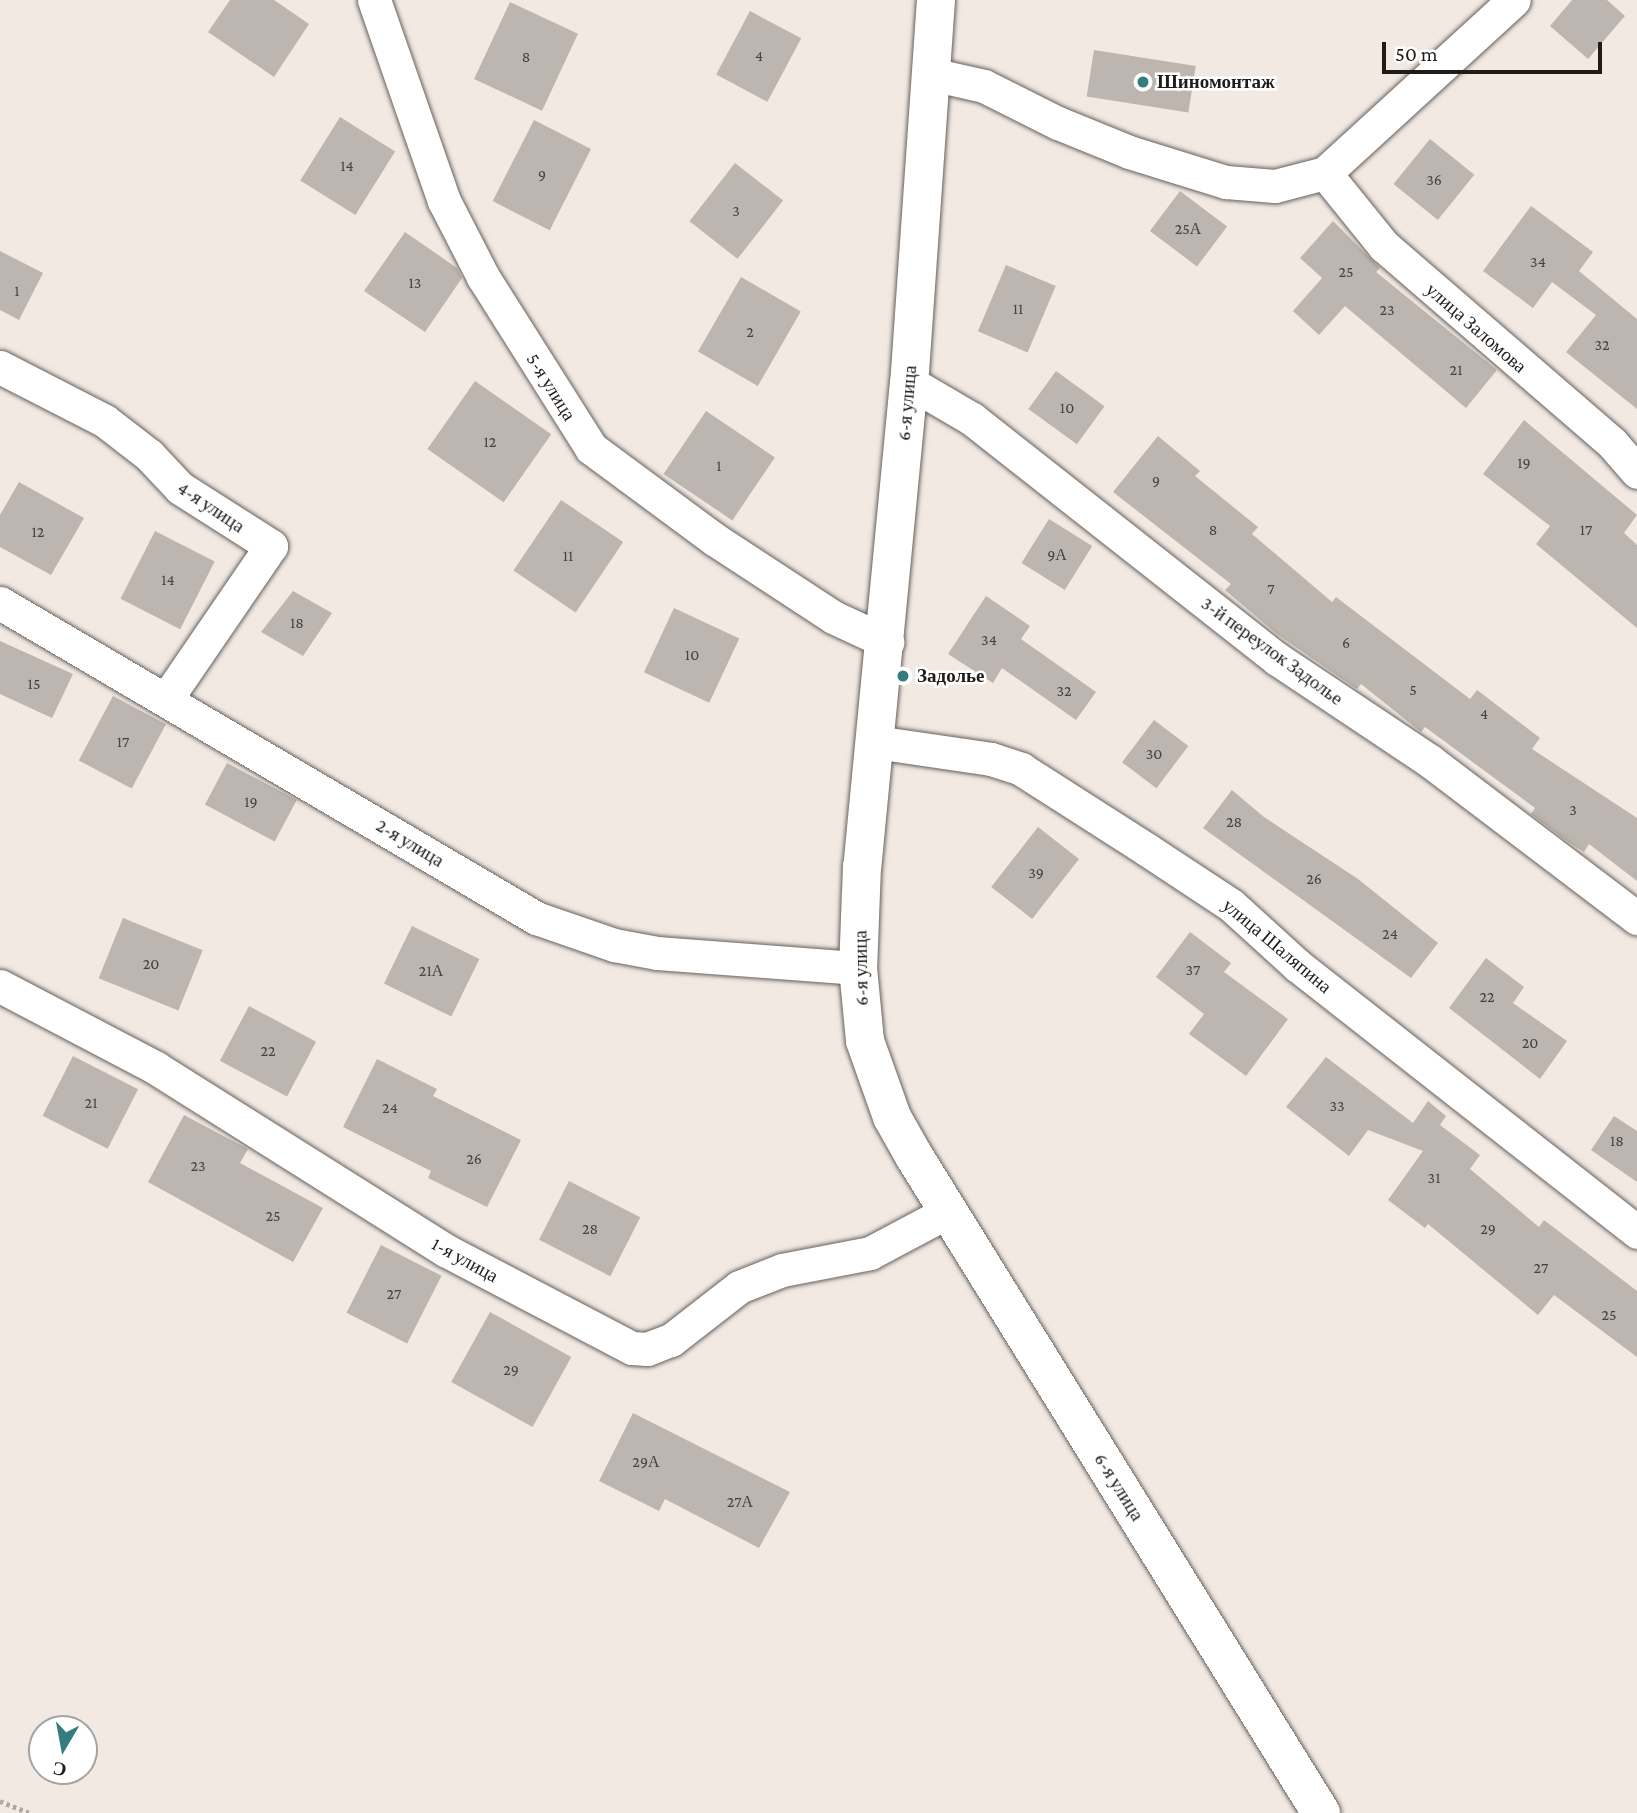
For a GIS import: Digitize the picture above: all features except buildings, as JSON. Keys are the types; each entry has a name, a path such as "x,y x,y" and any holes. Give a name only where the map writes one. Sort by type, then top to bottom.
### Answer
{"street":[{"name":"5-я улица","path":"374,0 444,201 483,277 591,448 714,540 834,617 887,642"},
{"name":"6-я улица","path":"936,0 909,382 887,642 875,742 858,968 865,1041 892,1117 1321,1813"},
{"path":"931,74 984,86 1058,123 1129,152 1226,182 1275,186 1325,173 1514,0"},
{"name":"улица Заломова","path":"1325,173 1384,246 1612,443 1637,472"},
{"name":"4-я улица","path":"0,367 105,421 149,455 180,488 271,546 167,698"},
{"name":"3-й переулок Задолье","path":"909,382 972,419 1278,659 1430,761 1637,918"},
{"name":"2-я улица","path":"0,603 167,698 536,918 579,935 657,953 858,968"},
{"name":"улица Шаляпина","path":"875,742 991,759 1021,769 1231,905 1298,966 1636,1228"},
{"name":"1-я улица","path":"0,986 156,1068 444,1250 632,1348 648,1349 671,1340 739,1287 782,1270 870,1253 948,1211"}],"path":[{"path":"0,1801 29,1813"}],"place":[{"name":"Шиномонтаж","path":"1143,82"},
{"name":"Задолье","path":"903,676"}]}
